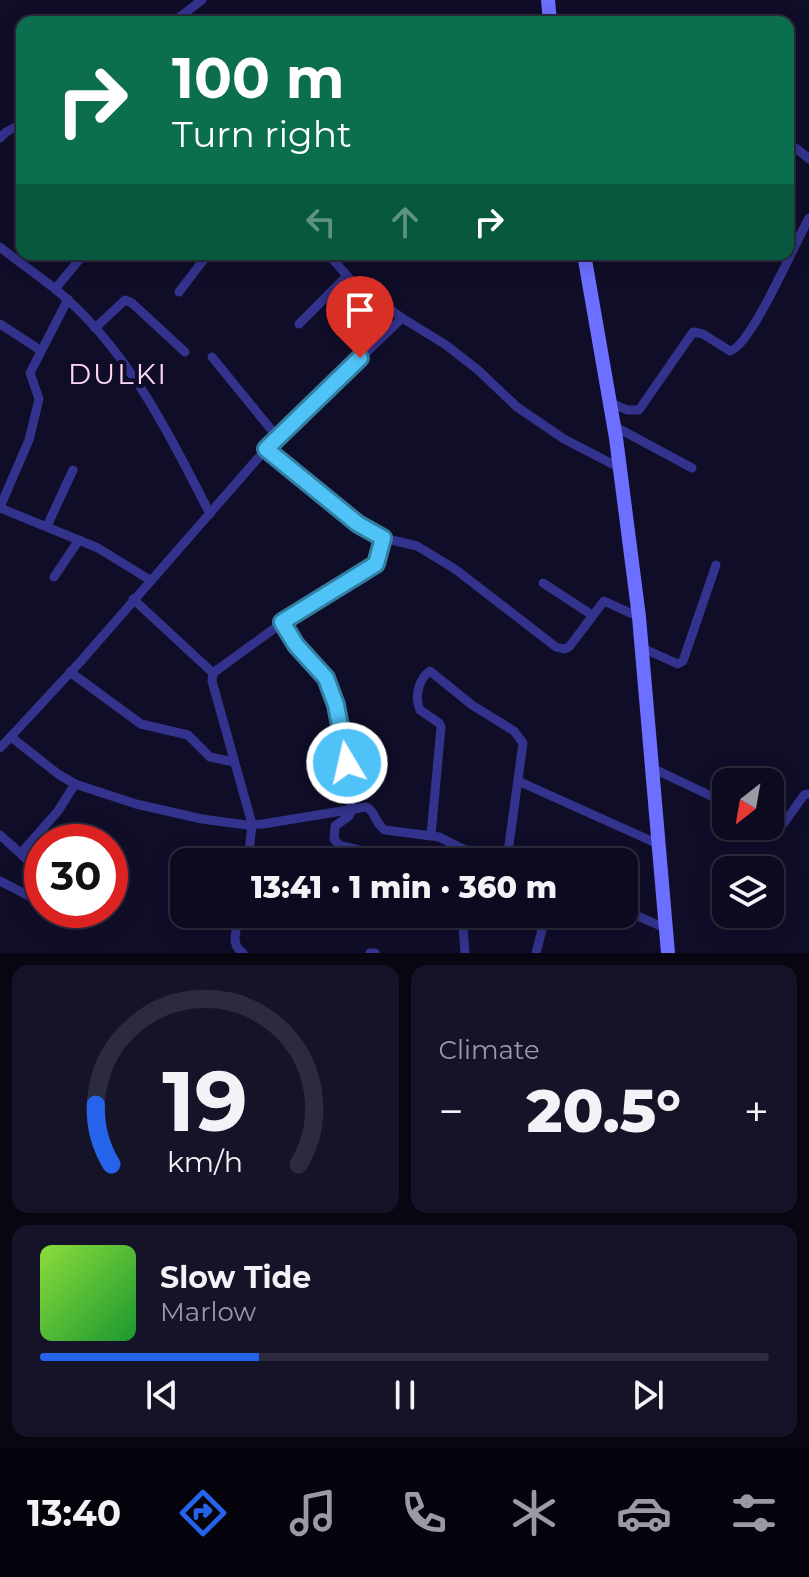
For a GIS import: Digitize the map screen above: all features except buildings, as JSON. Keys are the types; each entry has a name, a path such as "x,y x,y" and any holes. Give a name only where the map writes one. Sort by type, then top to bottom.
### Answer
{"street":[{"path":"181,16 202,0"},
{"path":"796,148 809,159"},
{"path":"794,247 809,218"},
{"path":"0,264 4,251"},
{"path":"16,260 68,299 124,364 153,408 210,514"},
{"path":"55,289 79,260"},
{"path":"179,292 203,260"},
{"path":"333,260 347,276 402,318 446,345 478,370 517,407 564,439 620,468"},
{"path":"585,260 620,468 639,617 668,953"},
{"path":"609,402 627,410 639,410 693,332 703,334 730,351 737,349 751,331 787,260"},
{"path":"299,324 347,276"},
{"path":"68,299 30,373 39,399 29,440 0,507 79,540 150,580"},
{"path":"95,328 125,300 185,352"},
{"path":"0,748 266,449 402,318"},
{"path":"0,324 40,350"},
{"path":"212,357 278,438"},
{"path":"613,426 692,468"},
{"path":"266,449 358,524 383,538 417,546 455,569 556,647 569,647 604,601 639,617"},
{"path":"47,526 73,470"},
{"path":"249,848 252,824 212,681 213,673 282,622 376,564 383,538"},
{"path":"54,577 79,540"},
{"path":"642,648 670,662 678,664 683,661 716,565"},
{"path":"543,583 592,615"},
{"path":"133,599 213,673"},
{"path":"282,622 296,645 326,678 344,740 352,810 335,826 334,839 339,845 351,848"},
{"path":"70,672 141,724 188,735 206,755 234,762"},
{"path":"431,835 441,727 417,704 419,688 427,672 434,672 472,705 520,736 523,743 509,848"},
{"path":"11,737 75,784 145,807 202,819 252,824 369,808 378,826 385,830 431,835 460,848"},
{"path":"652,768 712,796"},
{"path":"518,781 658,844"},
{"path":"21,853 58,811 75,784"},
{"path":"784,823 804,795 809,794"},
{"path":"0,835 24,857"},
{"path":"0,881 24,893"},
{"path":"638,916 665,928"},
{"path":"229,953 237,928"},
{"path":"463,928 465,953"},
{"path":"536,953 542,928"},
{"path":"234,941 243,953"}],"district":[{"name":"DULKI","path":"118,374"}],"route":[{"path":"347,763 336,705 326,678 296,645 282,622 376,564 383,538 358,524 266,449 360,358"}]}
